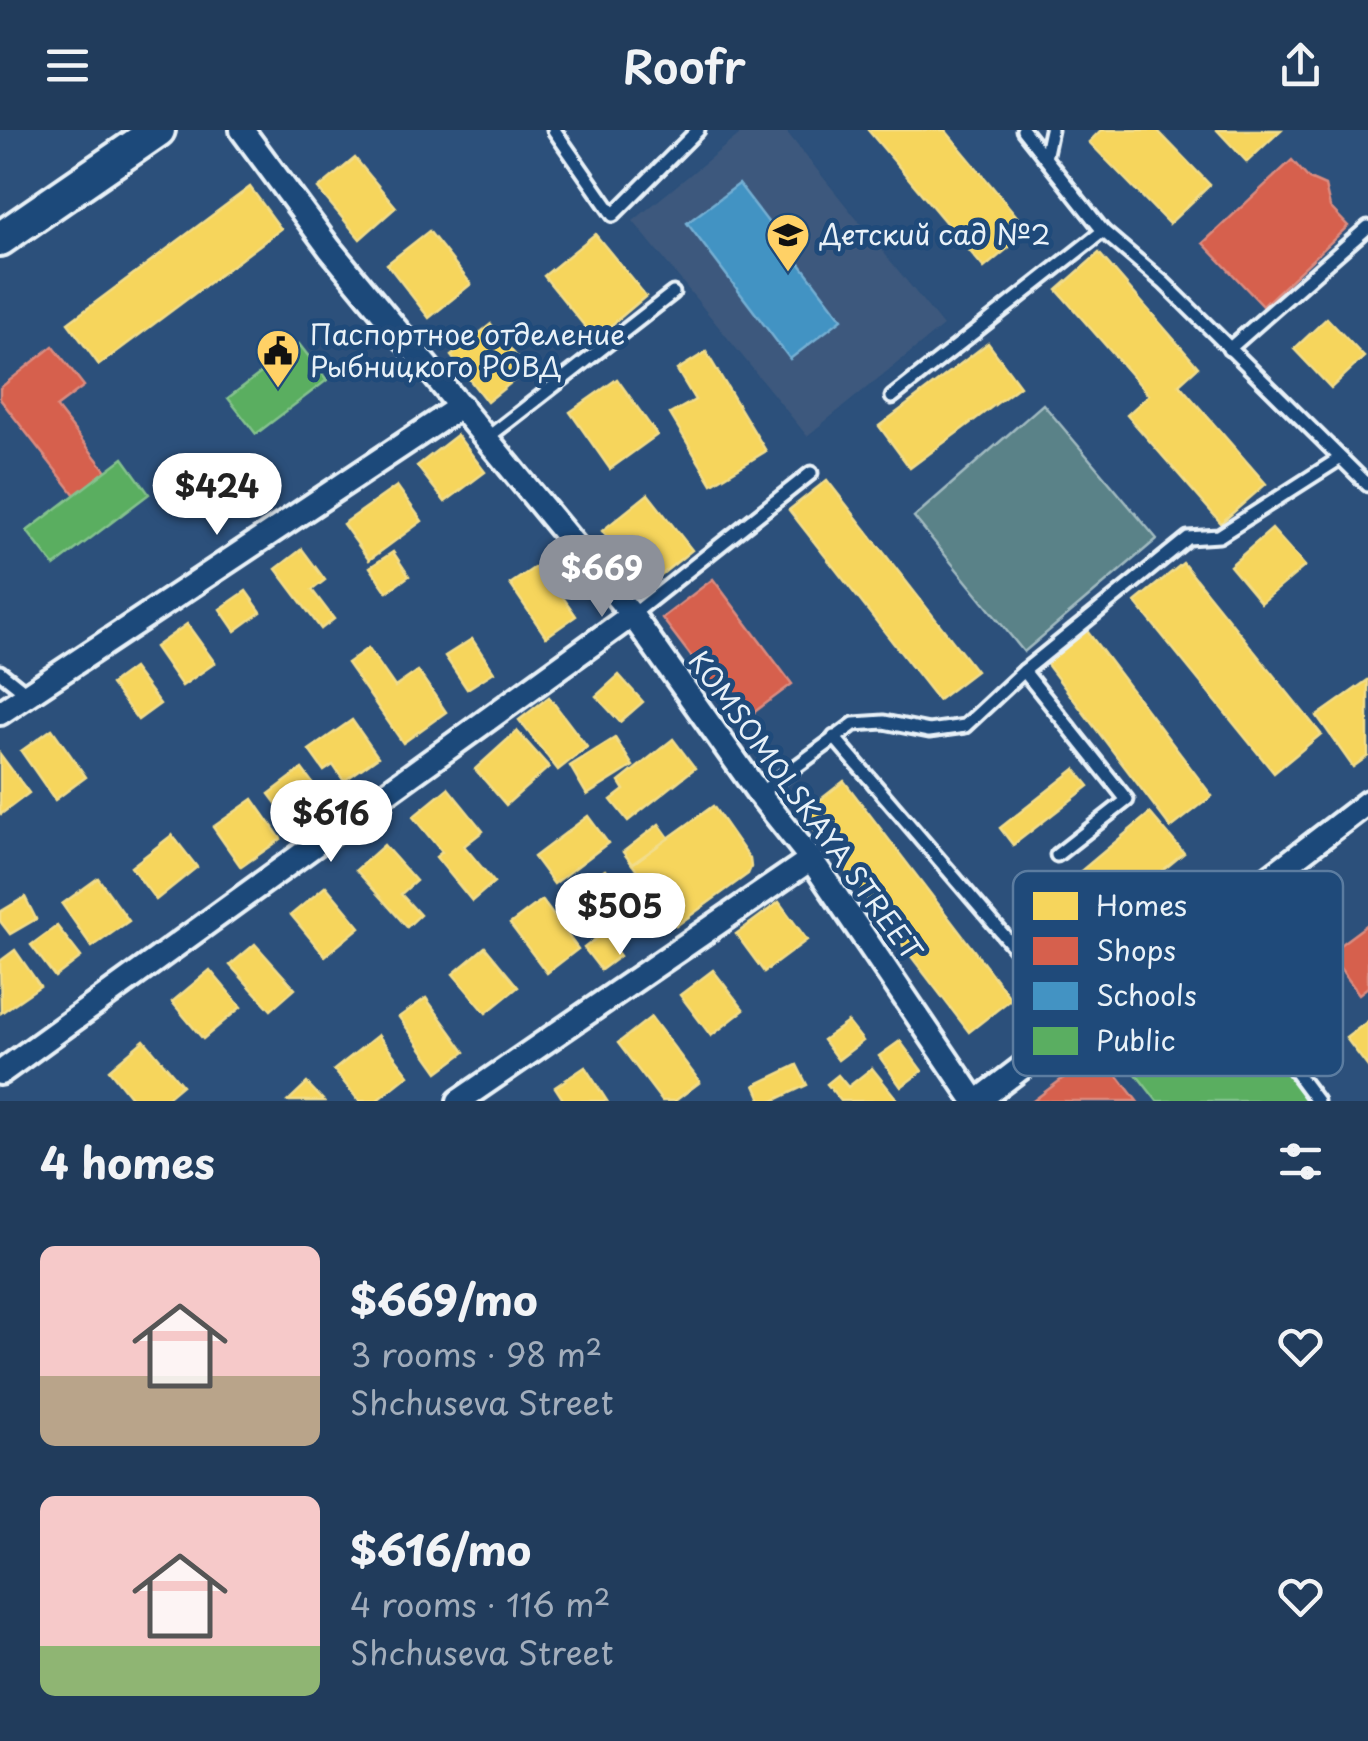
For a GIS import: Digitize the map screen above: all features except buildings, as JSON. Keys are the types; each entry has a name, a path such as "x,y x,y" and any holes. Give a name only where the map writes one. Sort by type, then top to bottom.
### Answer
{"street":[{"path":"0,239 158,130"},
{"name":"KOMSOMOLSKAYA STREET","path":"242,130 330,248 632,615 759,794 811,859 977,1101"},
{"path":"0,714 461,406"},
{"path":"0,1073 632,615"},
{"path":"1279,871 1368,802"},
{"path":"459,1101 811,859"},
{"path":"977,1101 1013,1074"}],"lane":[{"path":"554,130 613,215 698,130"},
{"path":"1023,130 1102,231 1164,283 1368,485"},
{"path":"1045,158 1051,130"},
{"path":"1229,349 1368,227"},
{"path":"892,397 1102,231"},
{"path":"487,438 673,293"},
{"path":"759,794 854,724 884,722 929,731 965,726 1024,671 1188,538 1219,536 1340,460"},
{"path":"632,615 812,473"},
{"path":"1024,671 1127,800 1057,855"},
{"path":"0,672 30,696"},
{"path":"834,736 1013,946"},
{"path":"1298,1076 1317,1101"}],"shaded area":[{"name":"Детский сад №2","path":"745,130 785,130 943,326 807,436 633,221"}],"green space":[{"path":"1043,404 1157,539 1024,652 914,517"}],"place":[{"name":"Детский сад №2","path":"788,273"},
{"name":"Паспортное отделение Рыбницкого РОВД","path":"278,389"}]}
